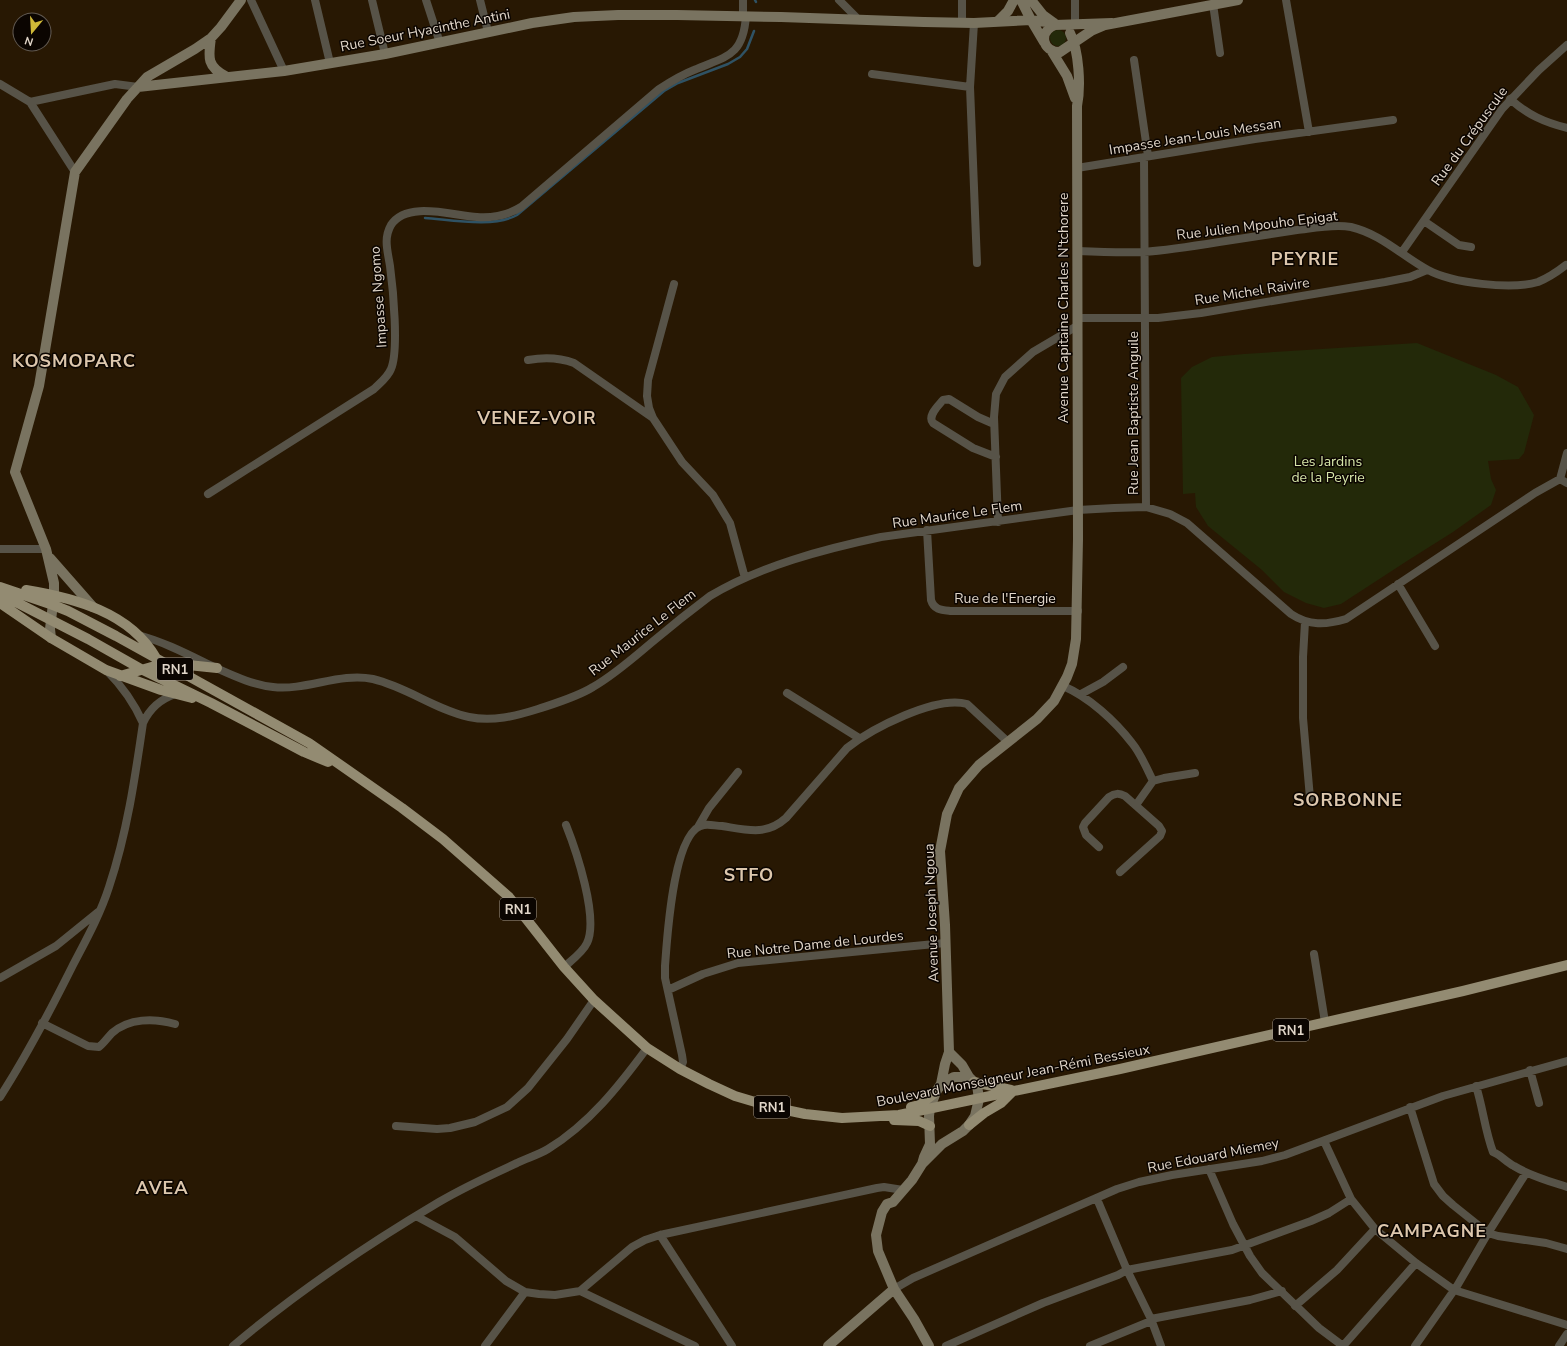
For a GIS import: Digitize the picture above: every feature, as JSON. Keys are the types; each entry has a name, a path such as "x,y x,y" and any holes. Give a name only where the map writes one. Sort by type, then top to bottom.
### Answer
{"main road":[{"path":"51,638 54,583 47,552 15,472 39,386 75,172 127,98 147,77 195,49 210,38 221,27 241,0"},
{"path":"1014,0 1001,22 1024,27 1043,40"},
{"path":"1021,0 1031,20 1051,50 1070,83 1077,106"},
{"path":"1031,0 1043,15 1064,27 1072,29 1112,23 1223,1 1238,0"},
{"name":"Rue Soeur Hyacinthe Antini","path":"138,87 284,71 330,62 385,54 544,20 574,17 618,15 744,16 962,23 1031,20 1058,24"},
{"path":"1051,50 1060,52 1083,36 1112,23"},
{"path":"1043,40 1046,31 1058,24"},
{"path":"1072,29 1071,45 1077,54"},
{"path":"1077,106 1077,54 1083,36"},
{"path":"210,38 210,60 213,67 227,77"},
{"name":"Avenue Capitaine Charles N'tchorere","path":"1077,106 1078,510"},
{"name":"Avenue Joseph Ngoua","path":"930,1108 939,1088 949,1052 940,851 947,814 959,788 969,776 990,756 1048,710 1063,686 1072,664 1078,611 1078,510"},
{"path":"47,552 94,608"},
{"name":"Boulevard Monseigneur Jean-Rémi Bessieux","path":"0,587 54,600 116,636 156,663 167,665 309,743 341,767 402,808 443,839 509,897 564,967 594,1000 647,1048 680,1069 709,1084 736,1096 772,1107 815,1116 842,1118 899,1115 1120,1069 1567,965"},
{"name":"Boulevard Monseigneur Jean-Rémi Bessieux","path":"0,594 141,669 211,703 304,752 341,767"},
{"path":"54,600 94,608 122,622 138,635 151,650 156,663 120,676"},
{"path":"0,603 51,638 106,670 176,694 211,703"},
{"path":"167,665 217,668"},
{"path":"949,1052 962,1065 979,1091 978,1109 969,1125"},
{"path":"870,1117 916,1106 954,1077 1013,1091"},
{"path":"930,1346 894,1289 880,1257 876,1242 876,1235 882,1212 887,1204 893,1202 912,1180 922,1164 942,1144 984,1113 1001,1103 1013,1091"},
{"path":"922,1164 930,1144 930,1108"},
{"path":"870,1117 919,1121 930,1130 945,1138 956,1135"},
{"path":"828,1346 894,1289"}],"street":[{"path":"251,0 284,71"},
{"path":"315,0 330,62"},
{"path":"372,0 385,54"},
{"path":"426,0 440,43"},
{"path":"480,0 488,32"},
{"name":"Impasse Ngomo","path":"208,494 374,389 389,374 393,363 395,348 392,279 387,254 387,237 392,224 397,219 415,211 489,217 513,212 521,207 674,79 730,54 740,43 743,35 743,0"},
{"path":"839,0 859,20"},
{"path":"962,0 962,23"},
{"path":"1072,29 1075,0"},
{"path":"1286,0 1313,131"},
{"path":"1213,4 1220,53"},
{"path":"974,23 970,87 976,263"},
{"name":"Rue du Crépuscule","path":"1402,252 1510,99 1567,45"},
{"name":"Rue Jean Baptiste Anguile","path":"1134,60 1146,157 1144,252 1146,318 1146,508"},
{"path":"872,74 970,87"},
{"path":"0,84 30,102 75,172"},
{"path":"30,102 115,84 138,87"},
{"path":"1510,99 1521,109 1534,117 1567,128"},
{"name":"Impasse Jean-Louis Messan","path":"1077,168 1393,120"},
{"path":"1424,220 1459,245 1471,247"},
{"name":"Rue Julien Mpouho Epigat","path":"1077,251 1144,252 1337,226 1363,230 1387,242 1427,270 1451,279 1515,285 1536,282 1547,278 1567,265"},
{"name":"Rue Michel Raivire","path":"1077,322 1158,318 1201,313 1410,277 1427,270"},
{"path":"674,284 648,380 647,396 649,408 653,418 682,462 713,495 730,523 745,578"},
{"path":"998,522 994,424 994,404 996,394 1005,377 1033,352 1077,322"},
{"path":"528,360 554,357 574,363 653,418"},
{"path":"994,424 978,417 945,398 931,416 933,423 962,442 996,457"},
{"path":"1310,798 1303,718 1303,657 1305,622 1324,624 1346,619 1535,493 1563,481 1567,452"},
{"name":"Rue Maurice Le Flem","path":"138,635 157,641 236,677 257,684 273,687 304,685 358,677 372,679 396,686 452,712 470,717 487,719 509,717 552,705 592,688 635,658 723,587 793,560 849,544 927,530 998,522 1078,510 1114,508 1146,508 1170,514 1187,524 1280,605 1291,614 1305,622"},
{"name":"Rue de l'Energie","path":"927,530 931,600 933,606 937,609 951,611 1078,611"},
{"path":"0,549 47,552"},
{"path":"1398,584 1435,646"},
{"path":"1080,694 1103,682 1123,667"},
{"path":"106,670 128,696 143,723"},
{"path":"1063,686 1080,694 1106,716 1133,743 1153,781"},
{"path":"787,693 859,738"},
{"path":"0,1097 42,1023 101,909 116,865 131,803 143,723 154,706 164,698 176,694"},
{"path":"698,826 709,825 754,831 776,826 786,818 837,758 859,738 918,711 951,702 967,704 1008,742"},
{"path":"680,1069 683,1062 682,1055 665,978 672,893 684,848 690,835 698,826 709,808 738,772"},
{"path":"1136,805 1153,781 1195,773"},
{"path":"1099,847 1086,835 1083,827 1109,797 1114,794 1120,794 1136,805 1162,829 1160,836 1120,872"},
{"path":"564,967 586,946 590,924 587,896 566,825"},
{"path":"0,978 56,946 101,909"},
{"name":"Rue Notre Dame de Lourdes","path":"668,990 711,971 738,963 945,943"},
{"path":"1314,954 1325,1022"},
{"path":"396,1126 437,1130 450,1128 475,1122 507,1108 528,1088 567,1039 594,1000"},
{"path":"42,1023 88,1046 95,1047 99,1047 113,1032 124,1025 145,1020 160,1020 175,1024"},
{"path":"233,1346 302,1291 416,1216 457,1191 548,1149 585,1120 604,1101 621,1083 647,1048"},
{"name":"Rue Edouard Miemey","path":"894,1289 913,1278 1118,1189 1139,1182 1262,1161 1292,1153 1410,1107 1530,1070 1567,1061"},
{"path":"1530,1070 1539,1103"},
{"path":"1476,1086 1483,1108 1488,1139 1493,1152 1501,1155 1503,1159 1526,1173 1567,1188"},
{"path":"1410,1107 1434,1184 1448,1200 1488,1232 1498,1236 1546,1243 1567,1248"},
{"path":"1324,1141 1351,1199 1375,1229 1416,1263 1454,1290 1567,1325"},
{"path":"1209,1169 1244,1246 1262,1273 1319,1328 1343,1346 1416,1263"},
{"path":"1415,1346 1454,1290 1488,1232 1526,1173"},
{"path":"416,1216 455,1238 506,1281 525,1292 555,1295 580,1291 632,1247 645,1240 660,1235 877,1188 884,1187 903,1190"},
{"path":"1097,1199 1127,1270 1151,1320 1161,1346"},
{"path":"946,1346 1043,1303 1118,1275 1127,1270 1232,1250 1323,1216 1351,1199"},
{"path":"1295,1306 1337,1270 1375,1229"},
{"path":"660,1235 732,1346"},
{"path":"580,1291 695,1346"},
{"path":"1090,1346 1151,1320 1250,1300 1282,1291"},
{"path":"485,1346 525,1292"},
{"path":"1559,1346 1567,1334"}],"green space":[{"path":"1055,30 1061,30 1066,35 1064,44 1061,46 1055,46 1050,41 1050,35"},
{"name":"Les Jardins de la Peyrie","path":"1417,343 1496,375 1518,387 1534,415 1524,453 1519,459 1488,461 1491,479 1496,490 1491,505 1453,532 1341,604 1324,608 1306,603 1284,592 1262,570 1208,526 1196,507 1195,493 1183,494 1181,378 1192,367 1212,357"}],"waterway":[{"path":"425,218 485,222 508,219 517,215 664,91 678,83 728,64 740,57 747,49 754,31"}],"district":[{"name":"PEYRIE","path":"1305,259"},
{"name":"KOSMOPARC","path":"74,361"},
{"name":"VENEZ-VOIR","path":"537,418"},
{"name":"SORBONNE","path":"1348,800"},
{"name":"STFO","path":"749,875"},
{"name":"AVEA","path":"162,1188"},
{"name":"CAMPAGNE","path":"1432,1231"}]}
